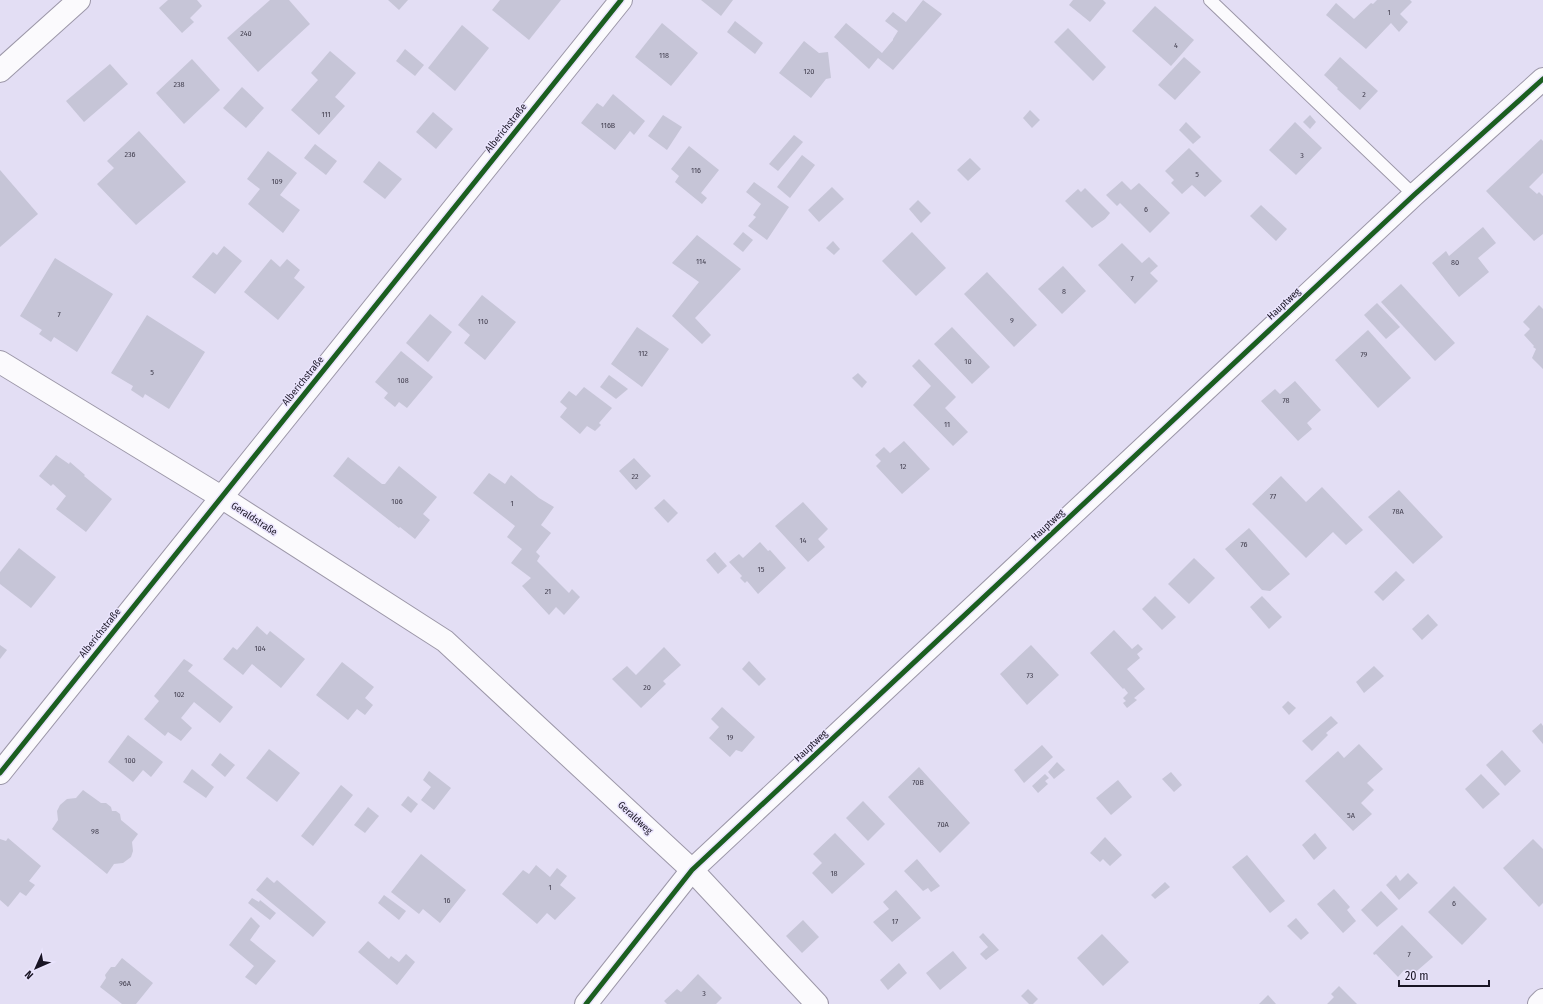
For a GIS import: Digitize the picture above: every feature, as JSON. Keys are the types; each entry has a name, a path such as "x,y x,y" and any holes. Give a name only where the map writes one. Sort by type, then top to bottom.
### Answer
{"street":[{"path":"0,71 79,0"},
{"name":"Alberichstraße","path":"0,773 621,0"},
{"name":"Hauptweg","path":"586,1004 692,870 1414,195 1543,79"},
{"name":"Geraldstraße","path":"0,362 221,497 445,641"},
{"name":"Geraldweg","path":"445,641 692,870 816,1004"},
{"path":"1539,1004 1543,1000"}],"lane":[{"path":"1210,0 1414,195"}],"building":[{"path":"168,0 197,0 202,6 190,18 194,22 182,33 159,8"},
{"path":"270,0 289,0 310,24 258,72 227,38"},
{"path":"388,0 408,0 399,10"},
{"path":"500,0 561,0 529,40 492,10"},
{"path":"701,0 733,0 721,16"},
{"path":"923,0 942,14 893,70 878,58 869,69 834,37 846,23 882,53 893,40 898,31 885,21 893,12 906,22"},
{"path":"1073,0 1103,0 1106,3 1090,22 1069,5"},
{"path":"1377,0 1410,0 1412,2 1400,14 1408,22 1399,32 1391,23 1366,49 1326,15 1336,3 1354,19 1371,3 1373,4"},
{"path":"1155,6 1194,40 1171,66 1132,31"},
{"path":"735,21 763,43 755,54 727,32"},
{"path":"662,23 698,53 671,86 635,57"},
{"path":"462,25 489,48 455,91 428,68"},
{"path":"1068,28 1106,67 1093,81 1054,42"},
{"path":"804,41 819,53 828,52 831,78 826,79 811,98 779,73"},
{"path":"405,49 424,65 415,76 396,61"},
{"path":"330,51 356,73 335,97 345,106 319,135 291,110 318,80 311,73"},
{"path":"1184,57 1201,72 1175,100 1158,85"},
{"path":"1340,57 1378,91 1360,110 1324,75"},
{"path":"192,59 220,90 184,124 156,93"},
{"path":"110,64 128,84 84,122 66,101"},
{"path":"242,87 264,108 246,128 223,108"},
{"path":"613,94 645,121 634,135 630,131 615,150 581,123 597,103 603,107"},
{"path":"1030,110 1040,120 1032,128 1023,118"},
{"path":"433,112 453,129 436,149 416,132"},
{"path":"663,115 682,127 667,150 648,136"},
{"path":"1310,115 1316,122 1310,129 1303,122"},
{"path":"1186,122 1201,137 1193,144 1179,130"},
{"path":"1295,122 1322,148 1296,175 1269,150"},
{"path":"139,131 186,182 136,225 97,184 114,168 107,161"},
{"path":"794,135 803,142 778,171 769,164"},
{"path":"1541,139 1543,141 1543,173 1529,187 1537,194 1539,192 1543,196 1543,234 1534,241 1486,191"},
{"path":"315,144 337,161 326,175 304,158"},
{"path":"689,146 719,170 701,193 707,198 702,204 675,182 679,176 671,169"},
{"path":"1189,148 1222,181 1205,197 1192,185 1182,194 1171,183 1174,180 1165,171"},
{"path":"268,151 297,173 280,195 300,210 283,233 248,204 260,189 247,179"},
{"path":"802,155 815,165 790,198 777,187"},
{"path":"970,158 981,169 968,181 957,170"},
{"path":"379,161 402,179 385,199 363,182"},
{"path":"0,170 38,214 0,247"},
{"path":"1122,181 1131,190 1139,183 1170,213 1150,233 1120,203 1117,206 1106,195"},
{"path":"754,182 789,207 767,240 748,226 756,217 753,215 761,204 746,192"},
{"path":"832,187 844,199 819,222 808,210"},
{"path":"1085,188 1110,213 1105,219 1092,228 1065,201 1078,189 1081,192"},
{"path":"918,200 931,213 921,223 909,209"},
{"path":"1261,205 1287,229 1276,241 1250,216"},
{"path":"1483,227 1496,243 1478,258 1489,272 1459,297 1432,263 1446,251 1449,256"},
{"path":"743,232 753,240 743,252 733,244"},
{"path":"912,232 946,268 916,296 882,261"},
{"path":"697,235 741,269 695,318 711,335 702,344 672,316 699,282 672,263"},
{"path":"833,241 840,249 834,255 826,248"},
{"path":"1122,243 1142,263 1149,257 1158,266 1150,273 1158,281 1135,304 1098,265"},
{"path":"224,246 242,261 215,294 192,277 213,252 217,255"},
{"path":"55,258 113,294 77,352 54,337 51,342 39,334 42,330 20,316"},
{"path":"271,259 280,267 287,259 300,270 294,278 305,287 278,320 244,292"},
{"path":"1063,266 1086,291 1062,314 1038,289"},
{"path":"987,272 1037,325 1014,347 964,294"},
{"path":"1401,284 1455,343 1435,361 1381,302"},
{"path":"482,295 516,322 485,360 464,343 470,335 458,325"},
{"path":"1377,303 1400,327 1386,339 1364,315"},
{"path":"1539,305 1543,309 1543,369 1532,358 1536,349 1524,335 1530,329 1523,322"},
{"path":"430,314 452,332 428,362 406,343"},
{"path":"147,315 205,352 169,409 145,394 143,398 131,390 133,386 111,373"},
{"path":"637,327 669,349 642,387 611,364"},
{"path":"952,327 990,367 972,384 934,344"},
{"path":"1368,330 1411,378 1378,408 1335,360"},
{"path":"401,351 433,377 407,408 399,402 395,407 384,398 388,393 375,382"},
{"path":"919,359 956,397 945,408 968,432 953,446 913,405 931,386 912,366"},
{"path":"858,373 867,382 862,388 852,378"},
{"path":"609,375 628,389 616,399 600,387"},
{"path":"1295,381 1321,410 1307,423 1312,429 1298,441 1261,401 1275,389 1280,394"},
{"path":"584,387 612,408 599,423 601,425 595,431 587,426 580,434 560,417 567,408 560,402 569,391 576,396"},
{"path":"904,441 930,469 902,494 876,466 881,461 875,455 884,447 890,453"},
{"path":"56,455 69,464 70,462 85,475 84,476 112,499 86,532 56,509 66,496 53,484 51,486 39,476"},
{"path":"348,457 382,484 385,484 399,466 437,497 423,514 430,520 415,539 333,476"},
{"path":"634,458 651,476 636,490 619,471"},
{"path":"489,473 505,484 511,475 539,498 554,507 541,525 551,533 536,552 540,556 537,561 569,593 572,589 580,597 564,615 556,607 549,615 522,586 531,578 511,563 522,549 507,537 515,526 473,493"},
{"path":"1281,476 1306,502 1322,487 1363,530 1346,545 1333,532 1306,558 1252,504"},
{"path":"1399,490 1443,537 1413,564 1368,517"},
{"path":"664,499 678,513 668,523 654,508"},
{"path":"803,502 828,529 818,539 825,547 808,562 775,526"},
{"path":"1249,528 1290,574 1270,591 1262,590 1225,549"},
{"path":"760,542 768,551 770,550 786,568 758,594 747,581 745,583 740,578 742,576 729,562 739,554 743,558"},
{"path":"19,548 56,577 31,608 0,584 0,572"},
{"path":"715,552 727,566 718,574 706,560"},
{"path":"1194,558 1215,578 1189,604 1168,584"},
{"path":"1396,571 1405,580 1383,601 1374,592"},
{"path":"1155,596 1176,617 1162,630 1142,609"},
{"path":"1262,596 1282,617 1269,629 1250,607"},
{"path":"1428,614 1438,625 1422,640 1412,629"},
{"path":"257,626 267,635 270,631 305,659 281,688 252,664 243,675 223,659 233,647 237,650"},
{"path":"1114,630 1132,649 1138,644 1143,649 1137,654 1140,658 1127,669 1145,689 1134,698 1137,700 1127,708 1123,703 1126,701 1123,698 1128,693 1090,653"},
{"path":"0,645 7,650 0,659"},
{"path":"1031,645 1059,675 1027,705 1000,674"},
{"path":"664,647 681,665 663,681 666,684 641,708 612,679 627,666 636,675"},
{"path":"184,659 193,665 188,671 233,707 220,723 194,702 181,718 192,728 181,741 168,732 165,736 144,719 159,701 154,696"},
{"path":"749,661 766,679 759,686 742,669"},
{"path":"342,662 374,687 365,698 373,705 365,715 357,709 348,720 316,695"},
{"path":"1374,666 1384,676 1364,693 1356,682"},
{"path":"1288,701 1296,708 1289,715 1282,707"},
{"path":"722,707 755,737 742,752 736,750 730,757 709,738 719,727 711,719"},
{"path":"1331,716 1338,723 1326,733 1328,735 1312,751 1302,741"},
{"path":"1541,723 1543,726 1543,744 1532,731"},
{"path":"128,735 163,762 151,777 143,770 133,782 108,762"},
{"path":"1359,744 1383,769 1367,783 1374,790 1361,803 1372,814 1353,831 1305,781 1338,751 1344,758"},
{"path":"1042,745 1053,757 1024,783 1014,770"},
{"path":"269,749 300,773 277,802 246,778"},
{"path":"1502,750 1521,771 1505,786 1486,765"},
{"path":"220,753 235,765 225,777 211,765"},
{"path":"1057,762 1065,770 1054,779 1048,772"},
{"path":"919,767 970,823 940,853 888,797"},
{"path":"192,769 214,787 206,798 183,782"},
{"path":"429,771 451,788 434,810 421,800 431,787 423,780"},
{"path":"1171,772 1182,785 1174,792 1162,779"},
{"path":"1045,774 1049,778 1045,781 1048,784 1038,793 1032,786"},
{"path":"1481,774 1500,794 1483,809 1465,789"},
{"path":"1118,780 1132,797 1111,815 1096,798"},
{"path":"341,785 353,795 313,846 301,836"},
{"path":"83,790 101,803 106,803 111,807 112,811 116,811 120,814 121,820 138,834 132,842 133,851 131,857 123,863 114,864 107,874 52,829 58,820 57,811 60,805 67,799 76,798"},
{"path":"408,796 418,804 411,813 401,805"},
{"path":"863,801 885,824 868,841 846,818"},
{"path":"368,807 379,816 365,833 354,825"},
{"path":"835,833 865,864 832,894 812,873 822,863 813,854"},
{"path":"1315,833 1327,848 1314,860 1302,845"},
{"path":"1105,837 1122,855 1110,866 1103,859 1100,862 1090,853"},
{"path":"8,838 41,866 29,881 35,885 26,896 20,892 8,907 0,900 0,839 6,841"},
{"path":"1533,839 1543,849 1543,903 1539,907 1503,868"},
{"path":"421,854 466,890 440,923 423,909 419,914 391,892"},
{"path":"1247,855 1285,901 1270,913 1232,867"},
{"path":"917,859 940,886 931,892 928,888 923,891 904,871"},
{"path":"536,865 550,877 557,868 567,876 560,885 576,898 555,920 547,913 537,924 502,894 523,870 529,874"},
{"path":"1408,873 1418,883 1399,900 1386,885 1396,875 1400,881"},
{"path":"267,877 274,883 277,880 326,922 313,937 256,890"},
{"path":"1165,882 1170,887 1155,899 1151,895"},
{"path":"1454,886 1487,919 1462,945 1428,912"},
{"path":"1334,889 1350,907 1347,910 1356,921 1343,933 1317,904"},
{"path":"896,890 921,918 892,942 873,922 889,909 883,902"},
{"path":"1381,891 1398,909 1377,927 1361,910"},
{"path":"384,895 406,911 399,920 378,903"},
{"path":"252,898 259,902 260,900 276,913 270,920 248,903"},
{"path":"251,917 260,926 250,940 276,961 256,985 245,977 254,966 229,945"},
{"path":"1296,918 1309,933 1301,940 1287,926"},
{"path":"803,920 819,937 802,953 786,936"},
{"path":"1402,925 1433,957 1411,976 1404,970 1398,977 1376,954 1374,955 1373,953"},
{"path":"983,933 999,950 986,960 980,954 988,947 979,937"},
{"path":"1102,934 1129,962 1103,986 1077,958"},
{"path":"368,941 389,959 391,956 399,962 406,954 415,962 397,985 358,952"},
{"path":"953,951 967,968 940,990 926,973"},
{"path":"122,958 153,983 136,1004 122,1004 100,987 106,978 105,975 111,967 115,967"},
{"path":"899,963 907,973 888,990 880,980"},
{"path":"698,974 722,998 716,1004 667,1004 664,1001 677,989 681,992"},
{"path":"1339,986 1357,1004 1327,1004 1334,997 1331,994"},
{"path":"1028,989 1038,999 1033,1004 1029,1004 1021,996"},
{"path":"1268,995 1276,1004 1259,1004"}],"cycle path":[{"path":"0,773 621,0"},
{"path":"586,1004 692,870 1414,195 1543,79"}]}
